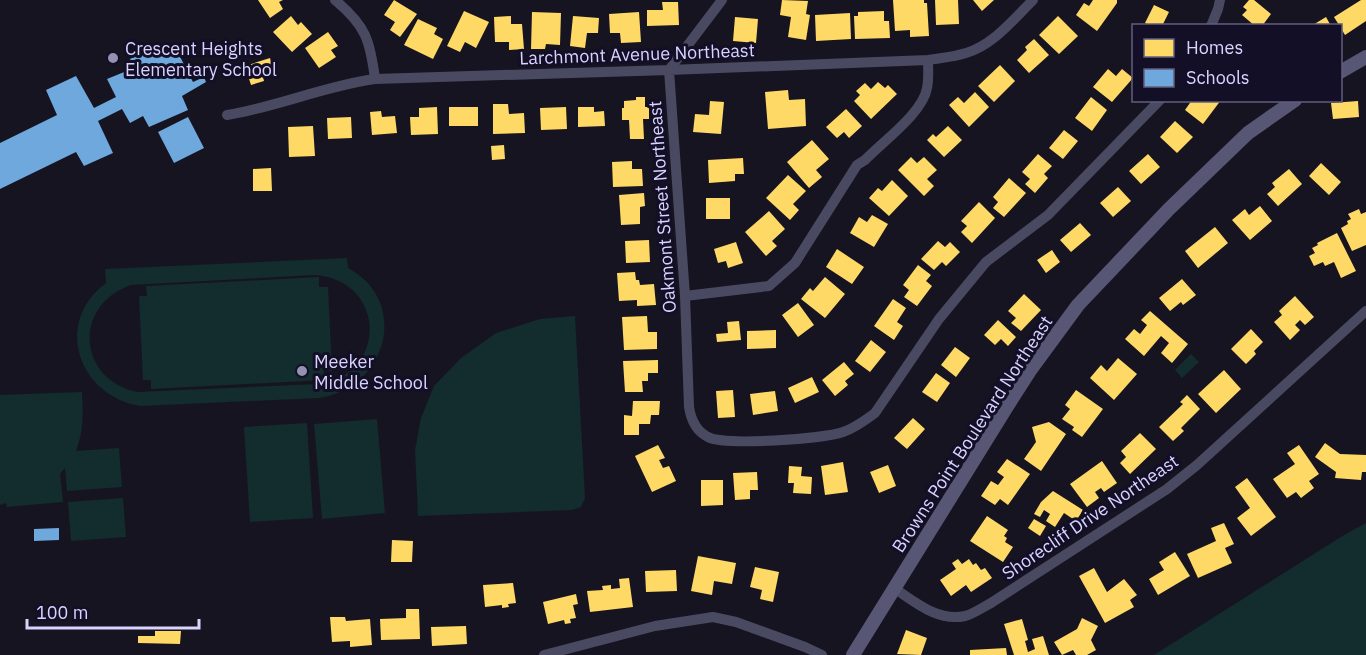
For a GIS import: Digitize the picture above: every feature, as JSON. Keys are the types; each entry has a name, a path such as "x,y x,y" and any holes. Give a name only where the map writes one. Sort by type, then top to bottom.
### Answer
{"street":[{"path":"335,0 354,17 365,33 375,79"},
{"path":"669,70 722,0"},
{"name":"Larchmont Avenue Northeast","path":"227,115 253,111 330,87 375,79 928,60 957,56 981,47 1008,26 1033,0"},
{"path":"1212,24 1220,0"},
{"path":"1342,71 1366,57"},
{"path":"685,296 769,286 786,273 795,263 857,165 909,118 919,105 927,90 928,60"},
{"name":"Oakmont Street Northeast","path":"669,70 685,296 689,407 697,429 718,441 795,440 834,434 860,425 875,413 939,319 986,262 1048,215 1158,102"},
{"name":"Browns Point Boulevard Northeast","path":"853,655 1019,388 1078,305 1205,172 1257,126 1292,102"},
{"name":"Shorecliff Drive Northeast","path":"894,588 933,613 949,616 968,615 991,603 1167,489 1197,465 1366,310"},
{"path":"544,655 673,622 713,617 736,622 822,655"}],"green space":[{"path":"347,258 348,268 367,283 379,301 384,321 383,342 375,361 361,378 343,391 319,398 140,406 119,399 101,388 88,373 80,355 77,337 80,318 90,299 106,283 105,269","holes":["313,275 337,280 354,292 365,308 370,326 367,345 358,363 342,376 319,384 137,392 117,384 103,373 93,358 90,341 92,324 99,308 112,295 131,285"]},
{"path":"319,277 319,287 328,287 332,371 324,371 324,380 151,389 151,380 143,380 139,296 147,296 146,286"},
{"path":"575,316 585,498 581,507 572,510 418,516 415,450 421,418 434,386 461,358 496,333 540,319"},
{"path":"1191,354 1199,362 1182,378 1175,370"},
{"path":"82,392 82,429 76,451 119,448 122,487 67,491 65,468 60,474 63,502 7,507 6,503 0,505 0,395"},
{"path":"377,419 385,513 322,519 314,424"},
{"path":"307,423 313,518 250,522 244,427"},
{"path":"123,498 126,537 71,541 68,502"},
{"path":"1366,523 1366,655 1154,655 1344,535"}],"building: Homes":[{"path":"258,0 283,0 279,2 283,9 270,18"},
{"path":"394,0 417,14 400,37 390,30 395,22 384,15"},
{"path":"782,0 808,1 806,14 810,15 806,40 788,37 791,17 780,15"},
{"path":"893,0 924,0 924,3 927,3 929,36 910,37 910,30 895,31"},
{"path":"935,0 958,0 959,24 936,25"},
{"path":"973,0 994,0 982,11"},
{"path":"1093,0 1117,0 1097,31 1076,15 1084,3 1089,6"},
{"path":"1249,0 1254,0 1271,14 1264,24 1253,24 1242,15 1247,10 1243,7"},
{"path":"1361,0 1366,0 1366,21 1345,35 1342,24 1338,24 1334,17"},
{"path":"662,2 678,2 679,25 647,26 647,10 663,10"},
{"path":"1154,5 1169,12 1163,24 1145,23"},
{"path":"464,11 489,22 476,48 465,42 460,52 447,46"},
{"path":"884,11 884,21 889,21 890,38 855,39 854,16 858,16 858,12"},
{"path":"532,12 561,13 560,45 546,44 545,49 531,49"},
{"path":"639,12 641,42 621,43 620,33 610,33 609,14"},
{"path":"850,13 851,39 816,41 815,15"},
{"path":"291,16 298,25 301,22 312,34 292,52 273,32"},
{"path":"511,16 511,24 522,24 524,49 509,50 509,42 495,42 494,17"},
{"path":"573,16 599,18 598,33 587,33 585,48 570,46"},
{"path":"1058,16 1078,36 1059,54 1039,35"},
{"path":"735,17 758,19 756,43 733,41"},
{"path":"1326,17 1330,24 1314,24"},
{"path":"418,19 437,28 434,34 443,39 433,59 404,45"},
{"path":"328,32 338,46 331,50 336,57 319,68 305,48"},
{"path":"1034,39 1049,55 1029,73 1017,60 1027,50 1025,47"},
{"path":"270,58 274,74 263,77 264,81 251,85 245,66"},
{"path":"1000,65 1015,81 994,102 978,86"},
{"path":"1108,69 1116,76 1122,69 1132,77 1112,102 1093,87"},
{"path":"878,82 885,88 888,85 897,94 871,119 854,101 860,95 856,91 865,83 871,89"},
{"path":"788,90 789,100 805,99 806,126 768,129 765,92"},
{"path":"975,92 989,107 969,127 949,105 958,97 964,103"},
{"path":"636,97 645,97 645,107 649,107 649,119 643,119 644,139 630,139 629,120 622,120 624,101 636,100"},
{"path":"1091,97 1107,110 1092,131 1075,118"},
{"path":"710,101 724,102 721,134 693,132 695,114 709,115"},
{"path":"1358,101 1359,117 1333,119 1331,103"},
{"path":"1191,102 1220,102 1203,124 1185,110"},
{"path":"493,104 508,104 509,114 524,113 525,133 493,134"},
{"path":"437,107 438,134 411,135 410,117 419,117 419,108"},
{"path":"449,107 478,107 478,126 449,126"},
{"path":"566,107 567,129 541,130 540,108"},
{"path":"578,107 594,107 594,112 604,111 605,126 578,127"},
{"path":"846,109 862,126 849,138 844,132 837,138 826,127"},
{"path":"381,111 382,117 395,116 397,133 372,135 370,112"},
{"path":"351,117 352,138 328,139 327,118"},
{"path":"1175,121 1193,137 1177,153 1160,137"},
{"path":"313,126 315,156 289,157 288,127"},
{"path":"948,126 962,140 944,157 927,140 933,134 936,137"},
{"path":"1064,130 1078,141 1063,159 1049,148"},
{"path":"812,140 829,159 816,170 822,177 809,188 787,162"},
{"path":"504,145 505,159 492,160 491,146"},
{"path":"1038,154 1052,166 1044,174 1048,178 1035,193 1025,184 1030,179 1022,172"},
{"path":"1148,154 1160,167 1141,184 1129,171"},
{"path":"911,157 917,163 924,157 937,170 927,179 934,186 924,196 898,170"},
{"path":"743,158 744,174 735,174 735,181 709,183 708,160"},
{"path":"632,161 632,169 642,169 643,186 613,187 612,162"},
{"path":"1321,163 1341,182 1329,195 1309,176"},
{"path":"271,168 272,191 253,191 253,169"},
{"path":"1289,169 1302,184 1278,206 1267,194 1275,187 1272,183"},
{"path":"788,175 806,191 793,204 799,210 790,220 766,198"},
{"path":"1009,178 1026,193 1004,217 993,208 998,202 993,197"},
{"path":"892,180 908,196 889,216 869,198 878,188 882,191"},
{"path":"1118,187 1131,201 1113,217 1100,203"},
{"path":"644,193 645,206 640,207 640,224 621,225 619,195"},
{"path":"706,198 730,198 730,219 706,219"},
{"path":"979,202 995,218 972,243 961,232 967,226 961,221"},
{"path":"1260,206 1272,221 1250,240 1232,220 1245,209 1249,215"},
{"path":"1359,209 1361,214 1366,212 1366,245 1352,251 1341,228 1351,219 1348,214"},
{"path":"769,211 785,229 772,241 777,246 766,256 745,232"},
{"path":"872,215 888,224 874,247 850,233 859,217 867,222"},
{"path":"1080,223 1091,235 1071,252 1060,240"},
{"path":"1215,227 1228,243 1198,268 1185,251"},
{"path":"1337,233 1356,271 1341,278 1334,262 1325,266 1323,262 1314,266 1309,256 1315,253 1312,248 1318,245 1317,243"},
{"path":"649,240 650,262 626,263 625,241"},
{"path":"938,241 945,247 950,242 960,252 946,266 942,262 934,270 921,259"},
{"path":"736,242 743,263 728,268 726,261 718,263 714,249"},
{"path":"837,249 864,267 852,284 826,267"},
{"path":"1052,250 1060,262 1046,273 1037,260"},
{"path":"918,265 931,275 926,281 932,286 917,306 904,297 909,290 903,285"},
{"path":"635,272 636,280 639,280 640,285 654,284 656,305 637,306 637,300 619,301 617,273"},
{"path":"825,277 845,294 825,318 801,299 810,288 813,291"},
{"path":"1182,279 1196,295 1183,305 1181,302 1170,311 1159,298"},
{"path":"1024,294 1041,310 1021,331 1011,323 1016,318 1008,311"},
{"path":"1295,296 1314,317 1305,325 1300,320 1295,325 1300,330 1290,340 1274,322 1282,315 1279,311"},
{"path":"893,299 906,308 897,322 903,326 894,340 874,326"},
{"path":"798,303 814,325 798,337 782,315"},
{"path":"1150,311 1188,344 1172,363 1161,353 1169,343 1161,336 1144,356 1125,339 1134,329 1140,334 1147,325 1141,320"},
{"path":"647,316 648,332 657,332 657,349 624,350 622,317"},
{"path":"998,320 1016,337 1008,346 1001,339 995,345 984,335"},
{"path":"739,321 741,340 717,342 716,334 728,333 727,322"},
{"path":"1251,329 1263,342 1246,364 1231,349"},
{"path":"776,330 776,348 747,349 747,331"},
{"path":"871,340 886,352 870,372 855,361"},
{"path":"955,347 970,358 956,377 941,365"},
{"path":"1118,358 1137,374 1114,400 1090,378 1101,365 1107,371"},
{"path":"658,360 658,373 648,373 648,381 642,381 643,392 625,392 623,361"},
{"path":"844,362 854,374 845,381 848,385 835,396 822,380"},
{"path":"1224,370 1241,389 1216,413 1198,394"},
{"path":"936,373 950,383 937,402 922,392"},
{"path":"812,377 819,392 795,403 788,388"},
{"path":"733,390 735,417 718,418 716,391"},
{"path":"1076,390 1103,409 1082,437 1072,430 1074,427 1062,419 1070,409 1065,405"},
{"path":"775,391 778,411 753,415 750,394"},
{"path":"1187,395 1200,409 1181,428 1184,431 1173,441 1159,427 1183,404 1180,402"},
{"path":"633,401 660,401 659,415 651,415 650,424 639,424 639,435 624,435 624,415 632,416"},
{"path":"913,418 925,429 907,449 894,438"},
{"path":"1049,422 1066,434 1041,471 1024,459 1036,442 1032,427"},
{"path":"1140,433 1156,449 1130,474 1120,463 1126,457 1121,451"},
{"path":"1325,443 1340,454 1366,455 1366,472 1362,472 1361,480 1335,478 1336,472 1315,457"},
{"path":"658,445 665,458 659,460 663,468 669,466 676,481 652,492 635,456"},
{"path":"1299,445 1319,474 1309,481 1314,488 1301,498 1296,492 1287,498 1273,479 1295,464 1287,453"},
{"path":"1007,459 1030,474 1008,505 1000,499 995,505 981,496 991,481 998,485 1004,477 997,472"},
{"path":"1102,461 1117,483 1104,492 1101,488 1095,492 1099,498 1087,507 1070,484"},
{"path":"843,462 848,492 825,495 821,466"},
{"path":"888,465 896,486 879,493 870,472"},
{"path":"789,466 802,467 801,476 812,477 811,494 793,493 794,483 788,483"},
{"path":"757,472 758,490 750,490 750,499 735,500 733,473"},
{"path":"1247,478 1276,517 1251,536 1237,518 1250,508 1235,487"},
{"path":"701,480 723,480 723,505 701,506"},
{"path":"1053,491 1083,510 1076,521 1064,513 1055,527 1046,521 1050,514 1044,510 1040,517 1034,514 1041,502"},
{"path":"987,516 1008,530 1004,536 1007,538 1005,542 1013,547 1003,562 970,541"},
{"path":"1034,519 1046,526 1040,536 1028,528"},
{"path":"1224,523 1234,544 1225,548 1232,563 1198,578 1187,554 1216,541 1211,528"},
{"path":"392,540 413,541 412,562 391,562"},
{"path":"1175,552 1190,576 1158,595 1149,579 1164,570 1159,562"},
{"path":"698,556 736,563 732,584 714,581 712,595 691,591"},
{"path":"958,559 962,564 969,559 981,570 985,568 992,578 971,592 966,585 951,596 940,580 956,569 952,563"},
{"path":"755,567 779,572 773,602 760,599 762,590 750,587"},
{"path":"1094,568 1107,592 1124,579 1137,595 1130,600 1134,607 1105,623 1079,576"},
{"path":"676,570 677,591 646,592 645,571"},
{"path":"629,578 633,607 590,612 587,591 603,590 602,586 611,585 611,589 620,588 619,579"},
{"path":"513,583 516,603 502,608 502,605 485,607 483,585"},
{"path":"576,594 578,604 573,605 576,618 570,619 571,623 565,624 564,620 548,624 543,602"},
{"path":"406,609 419,609 420,639 381,640 380,619 406,618"},
{"path":"330,617 345,617 346,621 370,619 372,645 350,647 350,641 332,642"},
{"path":"1082,618 1098,626 1091,640 1096,650 1087,655 1076,655 1073,650 1062,655 1054,642 1077,629"},
{"path":"1022,619 1028,640 1025,641 1028,652 1035,649 1032,639 1043,636 1049,655 1014,655 1004,624"},
{"path":"466,626 467,644 432,646 431,627"},
{"path":"906,630 927,638 921,655 897,654"},
{"path":"155,631 181,631 180,644 138,643 138,636 155,636"},
{"path":"1006,648 1007,655 970,655 970,650"}],"building: Schools":[{"path":"174,45 193,82 204,77 206,82 182,96 188,110 149,127 143,116 130,123 122,109 98,121 113,153 84,166 76,152 0,189 0,143 57,115 46,90 76,76 94,108 116,97 107,79 134,68 130,59 147,51 150,57"},
{"path":"188,117 204,148 174,163 158,132"},
{"path":"59,528 59,540 34,541 34,529"}],"place":[{"name":"Crescent Heights Elementary School","path":"113,58"},
{"name":"Meeker Middle School","path":"302,371"}]}
